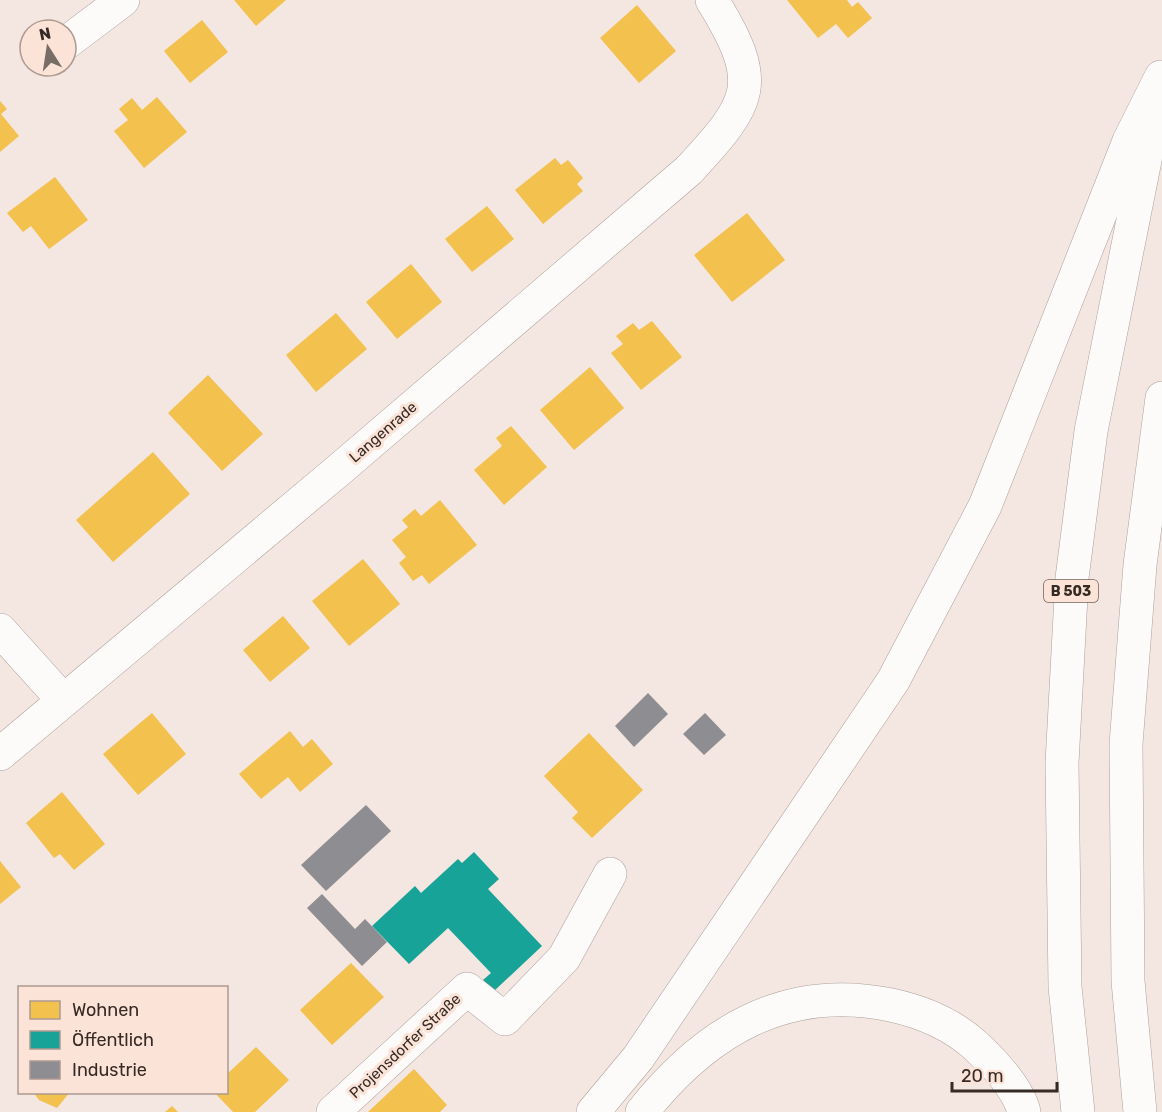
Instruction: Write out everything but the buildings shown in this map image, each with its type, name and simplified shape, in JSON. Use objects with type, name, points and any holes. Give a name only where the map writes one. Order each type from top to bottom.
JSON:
[{"type":"main road","points":[[78,34],[123,0]]},
{"type":"main road","name":"Langenrade","points":[[0,754],[340,469],[689,170],[721,135],[738,111],[745,92],[745,74],[737,48],[712,0]]},
{"type":"main road","points":[[593,1112],[638,1058],[893,681],[985,506],[1129,141],[1161,74]]},
{"type":"main road","name":"B 503","points":[[1077,1112],[1065,987],[1062,763],[1072,578],[1091,432],[1161,74]]},
{"type":"main road","points":[[1140,1112],[1128,981],[1126,744],[1140,565],[1154,441],[1162,398]]},
{"type":"main road","points":[[0,630],[63,700]]},
{"type":"main road","name":"Projensdorfer Straße","points":[[333,1112],[466,989],[505,1019],[564,958],[610,874]]},
{"type":"main road","points":[[642,1112],[681,1069],[732,1030],[762,1014],[792,1004],[857,998],[924,1014],[960,1032],[1001,1073],[1024,1112]]}]
